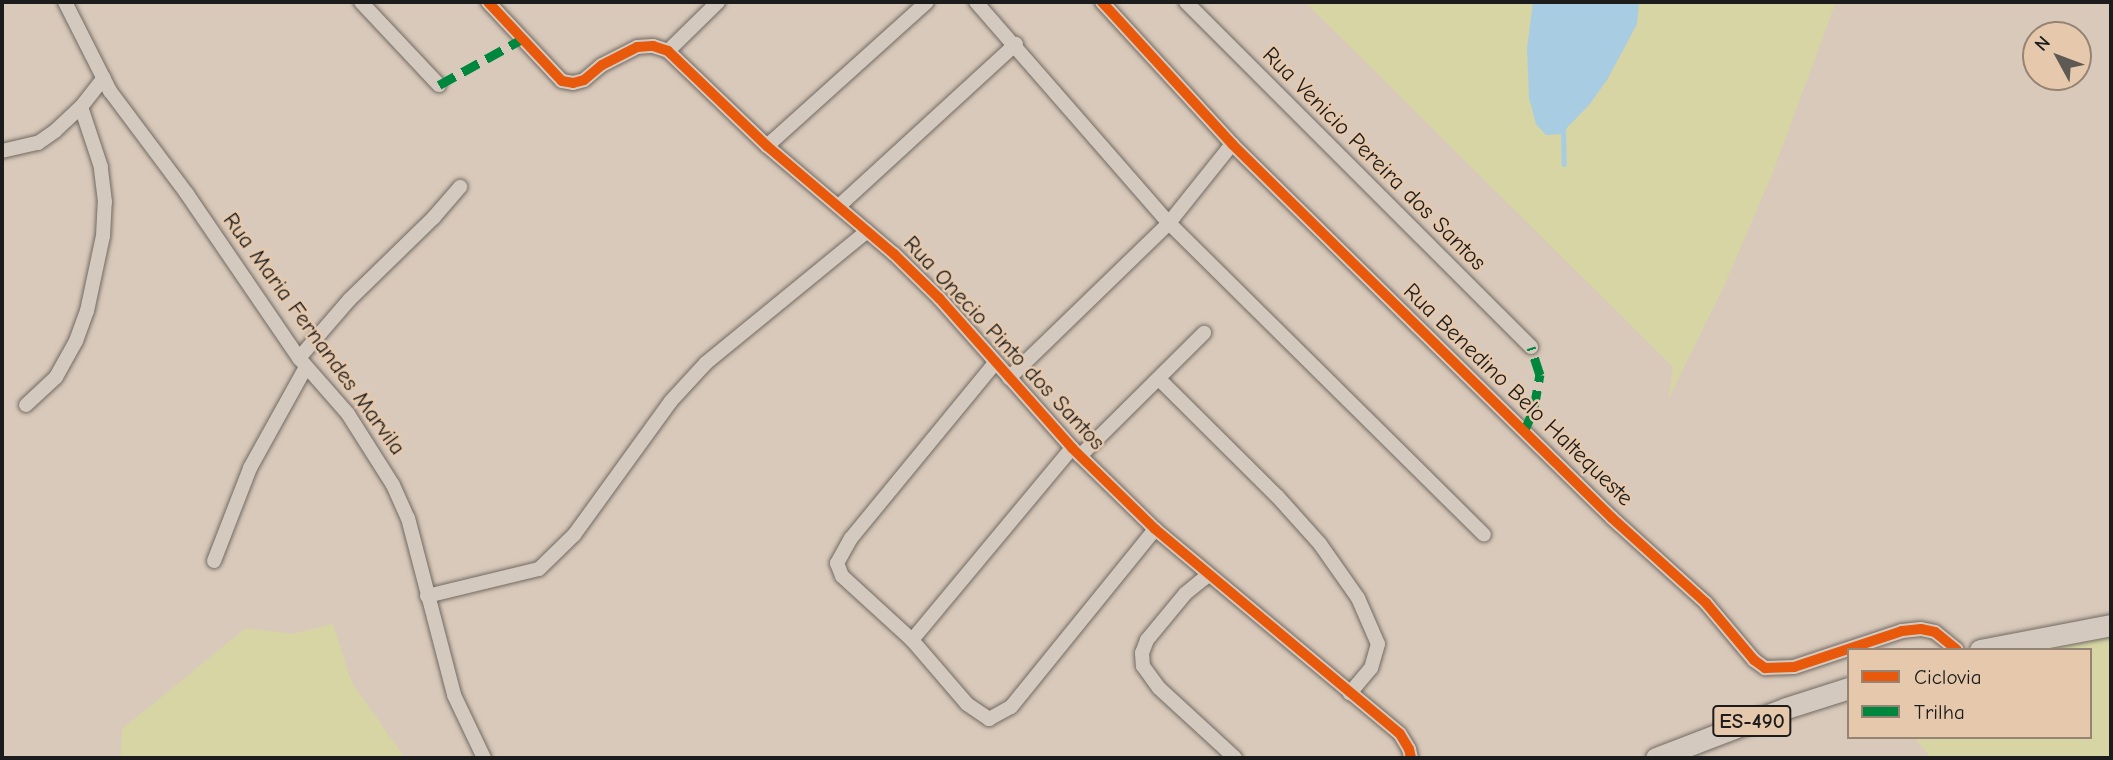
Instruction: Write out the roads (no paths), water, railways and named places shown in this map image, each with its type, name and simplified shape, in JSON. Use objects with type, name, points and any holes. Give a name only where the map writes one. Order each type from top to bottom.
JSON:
[{"type":"main road","points":[[1990,648],[2111,625]]},
{"type":"main road","name":"ES-490","points":[[1656,758],[1847,689]]},
{"type":"street","name":"Rua Maria Fernandes Marvila","points":[[65,2],[104,78],[303,363],[348,414],[393,485],[408,518],[454,695],[484,758]]},
{"type":"street","points":[[361,2],[439,85]]},
{"type":"street","points":[[488,2],[562,81],[573,83],[584,80],[603,65],[637,47],[653,46],[668,51],[718,2]]},
{"type":"street","points":[[767,146],[927,2]]},
{"type":"street","points":[[976,2],[1016,44],[1170,223],[1484,535]]},
{"type":"street","name":"Rua Benedino Belo Haltequeste","points":[[1102,2],[1232,144],[1602,508],[1706,603],[1754,660],[1765,668],[1794,667],[1847,649]]},
{"type":"street","name":"Rua Venicio Pereira dos Santos","points":[[1186,2],[1531,347]]},
{"type":"street","points":[[839,206],[1016,44]]},
{"type":"street","name":"Rua Onecio Pinto dos Santos","points":[[668,51],[767,146],[839,206],[939,298],[1076,452],[1155,529],[1207,576],[1399,734],[1409,749],[1411,758]]},
{"type":"street","points":[[2,151],[22,149],[38,143],[81,107],[104,78]]},
{"type":"street","points":[[26,405],[56,377],[76,341],[87,311],[103,236],[105,202],[101,167],[81,107]]},
{"type":"street","points":[[1009,378],[1170,223],[1232,144]]},
{"type":"street","points":[[214,561],[250,468],[303,363],[349,300],[460,187]]},
{"type":"street","points":[[427,596],[539,569],[573,535],[664,411],[706,363],[867,231]]},
{"type":"street","points":[[912,640],[1076,452],[1159,379],[1204,333]]},
{"type":"street","points":[[995,363],[850,538],[837,563],[842,576],[912,640],[967,704],[989,719],[1010,707],[1155,529]]},
{"type":"street","points":[[1159,379],[1277,496],[1320,544],[1358,598],[1378,645],[1371,668],[1350,693]]},
{"type":"street","points":[[1207,576],[1185,594],[1147,640],[1142,653],[1143,666],[1159,688],[1235,758]]},
{"type":"street","name":"Rua Benedino Belo Haltequeste","points":[[1851,648],[1902,631],[1921,629],[1936,632],[1955,648]]},
{"type":"water","points":[[1533,2],[1639,2],[1637,24],[1607,80],[1589,105],[1561,134],[1546,135],[1536,124],[1529,98],[1527,49]]},
{"type":"waterway","points":[[1563,125],[1564,164]]}]
